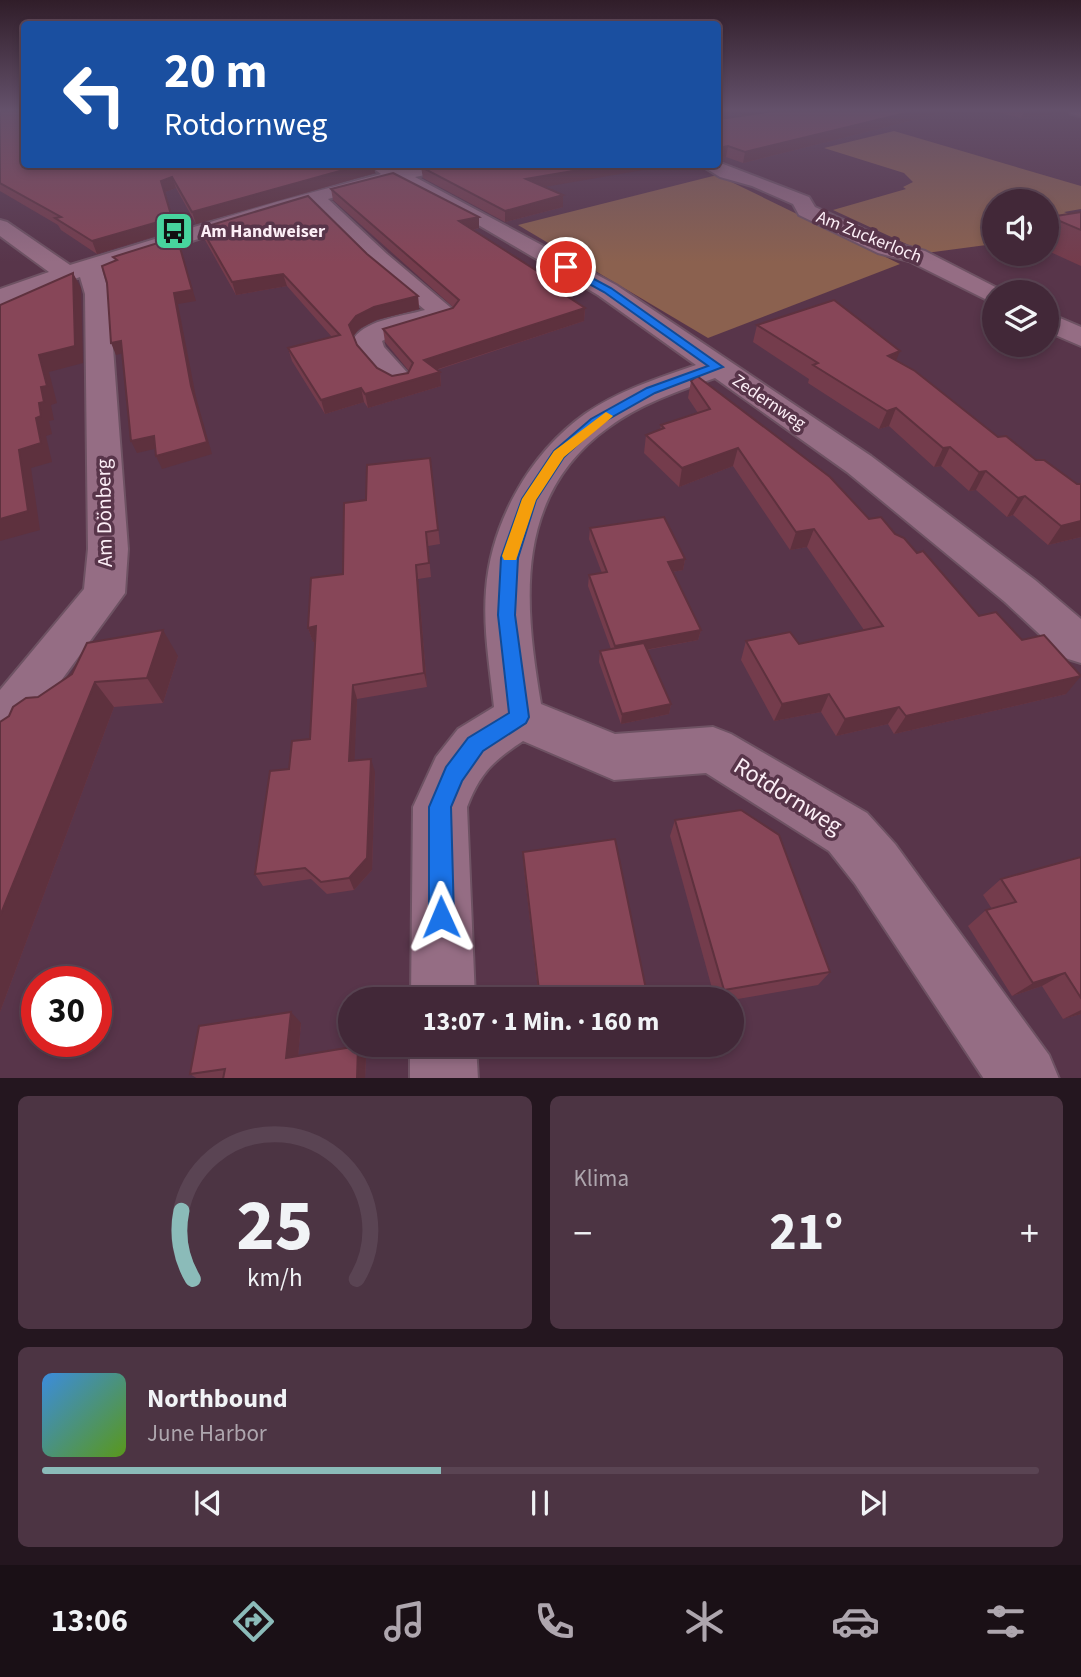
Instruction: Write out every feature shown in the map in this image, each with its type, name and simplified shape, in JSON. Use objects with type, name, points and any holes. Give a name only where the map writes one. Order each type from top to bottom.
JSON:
[{"type":"street","name":"Am Zuckerloch","points":[[716,168],[760,181],[802,201],[806,211],[886,248],[916,256],[982,288]]},
{"type":"street","points":[[0,297],[77,269],[315,197],[385,169]]},
{"type":"street","name":"Zedernweg","points":[[385,169],[482,219],[607,290],[859,464],[1020,591],[1081,645]]},
{"type":"street","points":[[315,197],[379,259],[444,313],[385,329],[368,338],[370,349],[398,379]]},
{"type":"street","points":[[0,226],[77,269]]},
{"type":"street","name":"Am Dönberg","points":[[0,726],[104,593],[108,549],[97,294],[77,269]]},
{"type":"street","points":[[1059,327],[1081,338]]},
{"type":"street","points":[[443,987],[440,807],[454,774],[475,745],[519,717],[506,615],[509,558],[529,499],[559,454],[596,421],[651,390],[718,367]]},
{"type":"street","name":"Rotdornweg","points":[[519,717],[614,757],[713,750],[848,832],[875,864],[1024,1078]]},
{"type":"street","points":[[443,1057],[444,1078]]},
{"type":"shaded area","points":[[867,161],[997,161],[1081,186],[1081,209],[1064,212],[1081,220],[1059,231],[1059,189],[982,189],[982,246],[926,253],[833,210],[906,189],[903,187],[913,182],[904,173]]},
{"type":"shaded area","points":[[717,175],[900,264],[708,338],[518,225]]},
{"type":"building","points":[[0,161],[21,161],[21,168],[351,168],[192,212],[172,177],[161,181],[172,218],[92,241],[55,218],[61,217],[0,183]]},
{"type":"building","points":[[423,168],[591,168],[526,179],[563,195],[505,211]]},
{"type":"building","points":[[393,173],[479,217],[459,221],[562,287],[556,289],[585,308],[424,360],[440,372],[365,394],[361,388],[321,400],[288,348],[340,335],[283,274],[232,282],[201,228],[308,196],[367,254],[418,296],[374,307],[356,316],[349,325],[357,345],[377,368],[392,376],[408,373],[413,363],[383,329],[453,308],[459,300],[331,189]]},
{"type":"building","points":[[1081,212],[1081,230],[1059,221],[1059,216]]},
{"type":"building","points":[[177,237],[192,290],[174,293],[191,386],[207,442],[156,456],[154,436],[131,441],[121,341],[111,343],[107,283],[102,266],[117,260],[113,257]]},
{"type":"building","points":[[73,273],[75,346],[39,355],[47,386],[41,387],[44,402],[39,403],[41,416],[36,418],[41,443],[19,450],[28,511],[0,519],[0,305]]},
{"type":"building","points":[[834,300],[900,351],[888,356],[915,371],[998,437],[1006,436],[1036,460],[1044,460],[1077,484],[1081,484],[1081,521],[1061,526],[1025,496],[1018,498],[986,471],[979,472],[950,447],[943,448],[896,408],[887,411],[813,365],[818,363],[757,325]]},
{"type":"building","points":[[697,376],[830,477],[869,519],[881,517],[895,534],[904,538],[917,553],[923,551],[979,616],[996,612],[1022,640],[1044,635],[1081,676],[906,716],[899,707],[845,719],[829,694],[782,704],[746,641],[790,632],[799,644],[883,626],[814,529],[796,532],[738,448],[682,468],[646,435],[664,428],[661,425],[710,409],[691,381]]},
{"type":"building","points":[[430,458],[438,530],[426,532],[429,563],[416,565],[424,673],[353,685],[349,761],[371,759],[367,858],[349,878],[321,882],[305,868],[255,874],[270,771],[289,769],[292,741],[310,739],[316,626],[308,628],[311,578],[343,574],[344,503],[366,500],[367,465]]},
{"type":"building","points":[[664,517],[685,559],[668,562],[701,630],[615,646],[589,575],[607,572],[590,528]]},
{"type":"building","points":[[163,630],[147,678],[95,682],[0,916],[0,722],[9,716],[13,707],[26,698],[38,697],[72,674],[87,643]]},
{"type":"building","points":[[644,643],[671,704],[622,714],[600,651]]},
{"type":"building","points":[[741,810],[779,835],[830,972],[742,987],[723,987],[675,820]]},
{"type":"building","points":[[615,839],[646,987],[539,987],[523,852]]},
{"type":"building","points":[[1081,857],[1081,998],[1065,973],[1033,983],[986,910],[1016,902],[1001,879]]},
{"type":"building","points":[[291,1012],[286,1058],[338,1049],[338,1057],[358,1057],[357,1078],[223,1078],[225,1069],[190,1074],[199,1026]]},
{"type":"slow traffic","points":[[510,556],[529,499],[559,454],[596,421],[606,416]]},
{"type":"place","name":"Am Handweiser","points":[[174,231]]},
{"type":"route","points":[[441,917],[440,807],[454,774],[475,745],[519,717],[506,615],[509,558],[529,499],[559,454],[596,421],[651,390],[718,367],[607,290],[566,267]]}]
